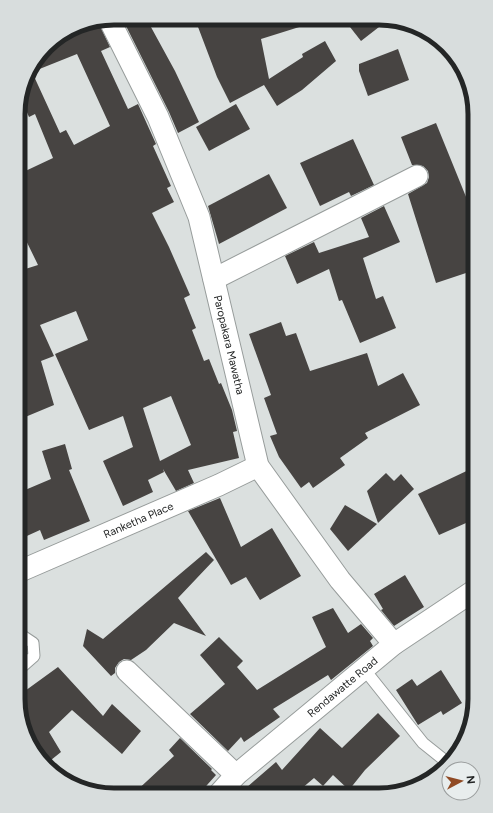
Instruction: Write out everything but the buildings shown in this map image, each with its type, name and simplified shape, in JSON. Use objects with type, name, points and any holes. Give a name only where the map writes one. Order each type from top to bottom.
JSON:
[{"type":"street","name":"Paropakara Mawatha","points":[[112,25],[158,117],[196,210],[214,279],[258,466],[340,580],[394,644]]},
{"type":"street","points":[[214,279],[417,176]]},
{"type":"street","name":"Ranketha Place","points":[[25,569],[219,485],[258,466]]},
{"type":"street","name":"Rendawatte Road","points":[[224,788],[236,775],[394,644],[468,595]]},
{"type":"street","points":[[127,671],[236,775]]},
{"type":"lane","points":[[25,638],[33,643],[34,656],[25,664]]},
{"type":"lane","points":[[364,669],[423,743],[444,760]]}]
